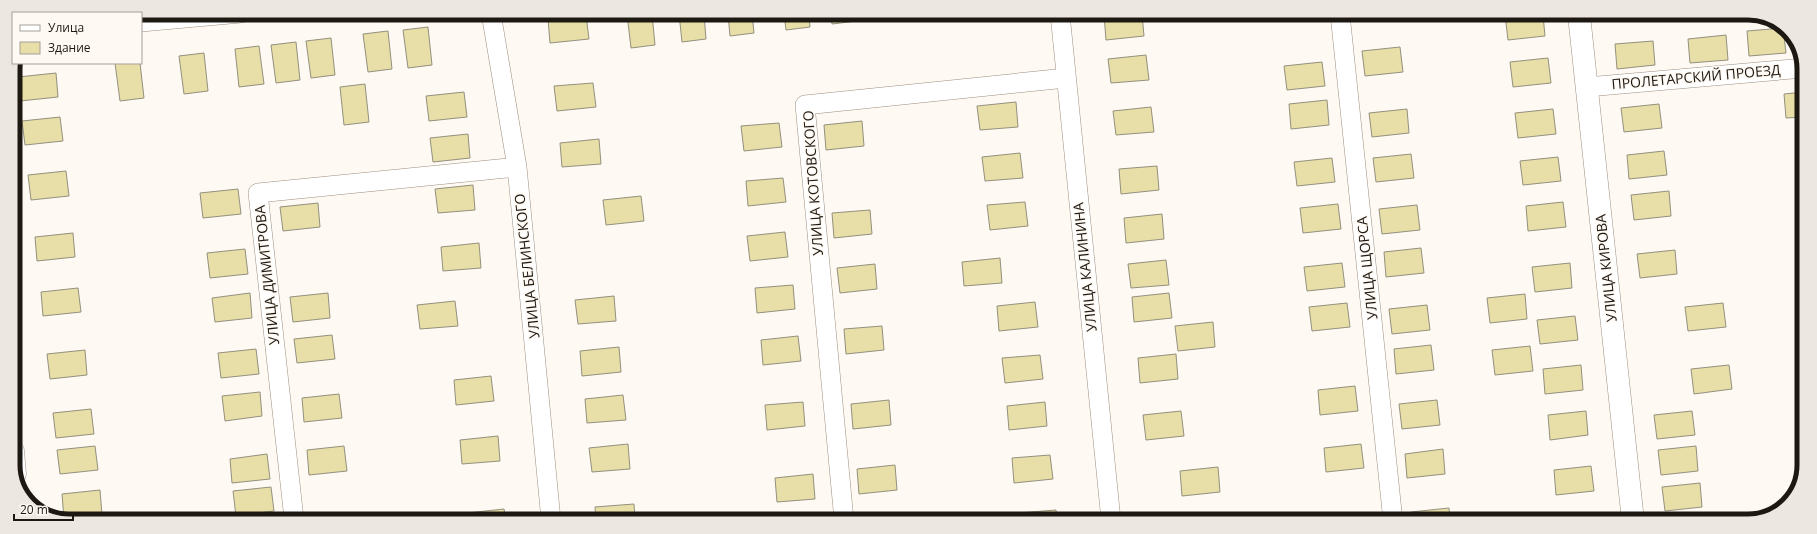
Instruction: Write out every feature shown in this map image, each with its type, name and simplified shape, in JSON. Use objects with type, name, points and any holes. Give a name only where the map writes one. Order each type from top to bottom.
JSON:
[{"type":"street","points":[[142,22],[163,20]]},
{"type":"street","name":"УЛИЦА БЕЛИНСКОГО","points":[[493,20],[517,167],[550,514]]},
{"type":"street","name":"УЛИЦА КАЛИНИНА","points":[[1061,20],[1110,514]]},
{"type":"street","name":"УЛИЦА ЩОРСА","points":[[1341,20],[1392,514]]},
{"type":"street","name":"УЛИЦА КИРОВА","points":[[1580,20],[1632,514]]},
{"type":"street","name":"ПРОЛЕТАРСКИЙ ПРОЕЗД","points":[[1587,87],[1797,69]]},
{"type":"street","name":"УЛИЦА КОТОВСКОГО","points":[[843,514],[804,106],[1066,78]]},
{"type":"street","name":"УЛИЦА ДИМИТРОВА","points":[[293,514],[258,193],[517,167]]},
{"type":"building","points":[[548,20],[587,20],[589,39],[550,43]]},
{"type":"building","points":[[628,20],[653,20],[655,45],[631,48]]},
{"type":"building","points":[[680,20],[704,20],[706,39],[682,42]]},
{"type":"building","points":[[729,20],[753,20],[754,33],[730,36]]},
{"type":"building","points":[[785,20],[809,20],[810,27],[786,30]]},
{"type":"building","points":[[832,20],[857,21],[832,24]]},
{"type":"building","points":[[1104,20],[1143,20],[1144,36],[1106,40]]},
{"type":"building","points":[[1506,20],[1543,20],[1545,36],[1508,40]]},
{"type":"building","points":[[428,27],[432,65],[408,68],[403,30]]},
{"type":"building","points":[[1775,29],[1778,30],[1784,36],[1786,53],[1749,56],[1747,31]]},
{"type":"building","points":[[388,31],[392,69],[368,72],[363,34]]},
{"type":"building","points":[[1726,35],[1728,60],[1690,63],[1688,39]]},
{"type":"building","points":[[331,38],[335,75],[311,78],[306,41]]},
{"type":"building","points":[[1653,41],[1655,65],[1617,69],[1615,44]]},
{"type":"building","points":[[296,42],[300,80],[276,83],[271,45]]},
{"type":"building","points":[[259,46],[264,84],[239,87],[235,49]]},
{"type":"building","points":[[1400,47],[1403,72],[1365,76],[1362,51]]},
{"type":"building","points":[[204,53],[208,91],[184,94],[179,56]]},
{"type":"building","points":[[1146,55],[1149,80],[1111,83],[1108,59]]},
{"type":"building","points":[[1548,58],[1551,83],[1513,87],[1510,62]]},
{"type":"building","points":[[1322,62],[1325,86],[1287,90],[1284,66]]},
{"type":"building","points":[[115,64],[140,64],[144,98],[120,101]]},
{"type":"building","points":[[56,73],[58,97],[20,101],[20,77]]},
{"type":"building","points":[[593,83],[596,107],[557,111],[554,86]]},
{"type":"building","points":[[365,84],[369,122],[344,125],[340,87]]},
{"type":"building","points":[[464,92],[467,117],[429,121],[426,96]]},
{"type":"building","points":[[1797,93],[1797,117],[1786,118],[1784,94]]},
{"type":"building","points":[[1327,100],[1329,125],[1291,129],[1289,104]]},
{"type":"building","points":[[1016,102],[1018,127],[980,130],[977,106]]},
{"type":"building","points":[[1659,104],[1662,128],[1624,132],[1621,108]]},
{"type":"building","points":[[1151,107],[1154,132],[1116,135],[1113,111]]},
{"type":"building","points":[[1407,109],[1409,133],[1372,137],[1369,113]]},
{"type":"building","points":[[1553,109],[1556,134],[1518,138],[1515,113]]},
{"type":"building","points":[[60,117],[63,141],[25,145],[22,121]]},
{"type":"building","points":[[862,121],[864,146],[826,150],[824,125]]},
{"type":"building","points":[[779,123],[782,147],[744,151],[741,126]]},
{"type":"building","points":[[468,134],[470,158],[433,162],[430,138]]},
{"type":"building","points":[[599,139],[601,164],[562,167],[560,143]]},
{"type":"building","points":[[1664,151],[1667,175],[1629,179],[1627,155]]},
{"type":"building","points":[[1020,153],[1023,178],[985,181],[982,157]]},
{"type":"building","points":[[1411,154],[1414,178],[1376,182],[1373,158]]},
{"type":"building","points":[[1558,157],[1561,181],[1523,185],[1520,161]]},
{"type":"building","points":[[1332,158],[1335,182],[1297,186],[1294,162]]},
{"type":"building","points":[[1157,166],[1159,190],[1121,194],[1119,169]]},
{"type":"building","points":[[66,171],[69,196],[31,200],[28,175]]},
{"type":"building","points":[[783,178],[786,202],[748,206],[746,181]]},
{"type":"building","points":[[473,185],[475,210],[438,213],[435,189]]},
{"type":"building","points":[[238,189],[241,214],[203,218],[200,193]]},
{"type":"building","points":[[1669,191],[1671,216],[1634,220],[1631,195]]},
{"type":"building","points":[[641,196],[644,221],[606,225],[603,200]]},
{"type":"building","points":[[1025,202],[1028,226],[990,230],[987,205]]},
{"type":"building","points":[[1563,202],[1566,227],[1528,231],[1526,206]]},
{"type":"building","points":[[318,203],[320,227],[283,231],[280,207]]},
{"type":"building","points":[[1338,204],[1341,229],[1303,233],[1300,208]]},
{"type":"building","points":[[1417,205],[1420,230],[1382,234],[1379,209]]},
{"type":"building","points":[[870,210],[872,234],[834,238],[832,213]]},
{"type":"building","points":[[1162,214],[1164,239],[1126,243],[1124,218]]},
{"type":"building","points":[[785,232],[788,257],[750,261],[747,236]]},
{"type":"building","points":[[73,233],[75,257],[37,261],[35,237]]},
{"type":"building","points":[[479,243],[481,268],[443,271],[441,247]]},
{"type":"building","points":[[1421,248],[1424,273],[1386,277],[1384,252]]},
{"type":"building","points":[[245,249],[248,274],[210,278],[207,253]]},
{"type":"building","points":[[1675,250],[1677,274],[1640,278],[1637,254]]},
{"type":"building","points":[[1000,258],[1002,283],[964,286],[962,262]]},
{"type":"building","points":[[1166,260],[1169,285],[1131,288],[1128,264]]},
{"type":"building","points":[[1342,263],[1345,287],[1307,291],[1304,267]]},
{"type":"building","points":[[1570,263],[1572,288],[1535,292],[1532,267]]},
{"type":"building","points":[[875,264],[877,289],[840,293],[837,268]]},
{"type":"building","points":[[793,285],[795,309],[757,313],[755,288]]},
{"type":"building","points":[[78,288],[81,312],[43,316],[41,292]]},
{"type":"building","points":[[250,293],[252,318],[215,322],[212,298]]},
{"type":"building","points":[[328,293],[330,318],[293,322],[290,297]]},
{"type":"building","points":[[1169,293],[1172,318],[1134,322],[1132,297]]},
{"type":"building","points":[[1525,294],[1527,319],[1490,323],[1487,298]]},
{"type":"building","points":[[614,296],[616,321],[578,324],[575,300]]},
{"type":"building","points":[[455,301],[458,326],[420,329],[417,305]]},
{"type":"building","points":[[1035,302],[1038,327],[999,331],[997,306]]},
{"type":"building","points":[[1347,303],[1350,327],[1312,331],[1309,307]]},
{"type":"building","points":[[1723,303],[1726,327],[1688,331],[1685,307]]},
{"type":"building","points":[[1427,305],[1430,330],[1392,334],[1389,309]]},
{"type":"building","points":[[1575,316],[1578,340],[1540,344],[1537,320]]},
{"type":"building","points":[[1213,322],[1215,347],[1178,351],[1175,326]]},
{"type":"building","points":[[882,326],[884,350],[846,354],[844,329]]},
{"type":"building","points":[[332,335],[335,359],[297,363],[294,339]]},
{"type":"building","points":[[798,336],[801,361],[763,365],[761,340]]},
{"type":"building","points":[[1431,345],[1434,370],[1396,374],[1394,349]]},
{"type":"building","points":[[1530,346],[1533,371],[1495,375],[1492,350]]},
{"type":"building","points":[[619,347],[621,372],[582,376],[580,351]]},
{"type":"building","points":[[256,349],[259,374],[221,378],[218,353]]},
{"type":"building","points":[[85,350],[87,375],[50,379],[47,354]]},
{"type":"building","points":[[1176,354],[1178,379],[1140,383],[1138,358]]},
{"type":"building","points":[[1040,355],[1043,379],[1005,383],[1002,358]]},
{"type":"building","points":[[1581,365],[1583,390],[1545,394],[1543,369]]},
{"type":"building","points":[[1729,365],[1732,389],[1694,394],[1691,369]]},
{"type":"building","points":[[491,376],[494,401],[456,405],[454,380]]},
{"type":"building","points":[[1355,386],[1358,411],[1320,415],[1318,390]]},
{"type":"building","points":[[260,392],[262,416],[225,421],[222,396]]},
{"type":"building","points":[[339,394],[342,418],[304,422],[302,398]]},
{"type":"building","points":[[623,395],[626,420],[587,423],[585,399]]},
{"type":"building","points":[[889,400],[891,425],[853,429],[851,404]]},
{"type":"building","points":[[1437,400],[1440,425],[1402,429],[1399,404]]},
{"type":"building","points":[[803,402],[805,426],[767,430],[765,405]]},
{"type":"building","points":[[1045,402],[1047,426],[1009,430],[1007,406]]},
{"type":"building","points":[[91,409],[94,434],[56,438],[53,413]]},
{"type":"building","points":[[1181,411],[1184,436],[1146,440],[1143,415]]},
{"type":"building","points":[[1586,411],[1588,435],[1550,440],[1548,415]]},
{"type":"building","points":[[1692,411],[1695,435],[1657,439],[1654,415]]},
{"type":"building","points":[[498,436],[500,461],[462,464],[460,440]]},
{"type":"building","points":[[628,444],[630,469],[592,472],[589,448]]},
{"type":"building","points":[[1361,444],[1364,468],[1326,472],[1324,448]]},
{"type":"building","points":[[95,446],[98,470],[60,474],[57,450]]},
{"type":"building","points":[[344,446],[347,471],[309,475],[307,450]]},
{"type":"building","points":[[1696,446],[1698,471],[1661,475],[1658,450]]},
{"type":"building","points":[[1443,449],[1445,474],[1407,478],[1405,454]]},
{"type":"building","points":[[267,454],[270,479],[232,483],[230,459]]},
{"type":"building","points":[[1050,455],[1053,479],[1014,483],[1012,458]]},
{"type":"building","points":[[895,465],[897,490],[859,494],[857,469]]},
{"type":"building","points":[[1591,466],[1594,491],[1556,495],[1554,470]]},
{"type":"building","points":[[1218,467],[1220,492],[1182,496],[1180,471]]},
{"type":"building","points":[[813,474],[815,499],[777,502],[775,478]]},
{"type":"building","points":[[1700,483],[1702,507],[1665,511],[1662,487]]},
{"type":"building","points":[[271,487],[274,511],[251,514],[236,514],[233,491]]},
{"type":"building","points":[[100,490],[102,514],[64,514],[62,494]]},
{"type":"building","points":[[634,504],[635,514],[596,514],[595,507]]},
{"type":"building","points":[[1449,508],[1449,514],[1411,514],[1411,512]]},
{"type":"building","points":[[504,509],[505,514],[467,514]]},
{"type":"building","points":[[1056,510],[1056,514],[1018,514]]}]
